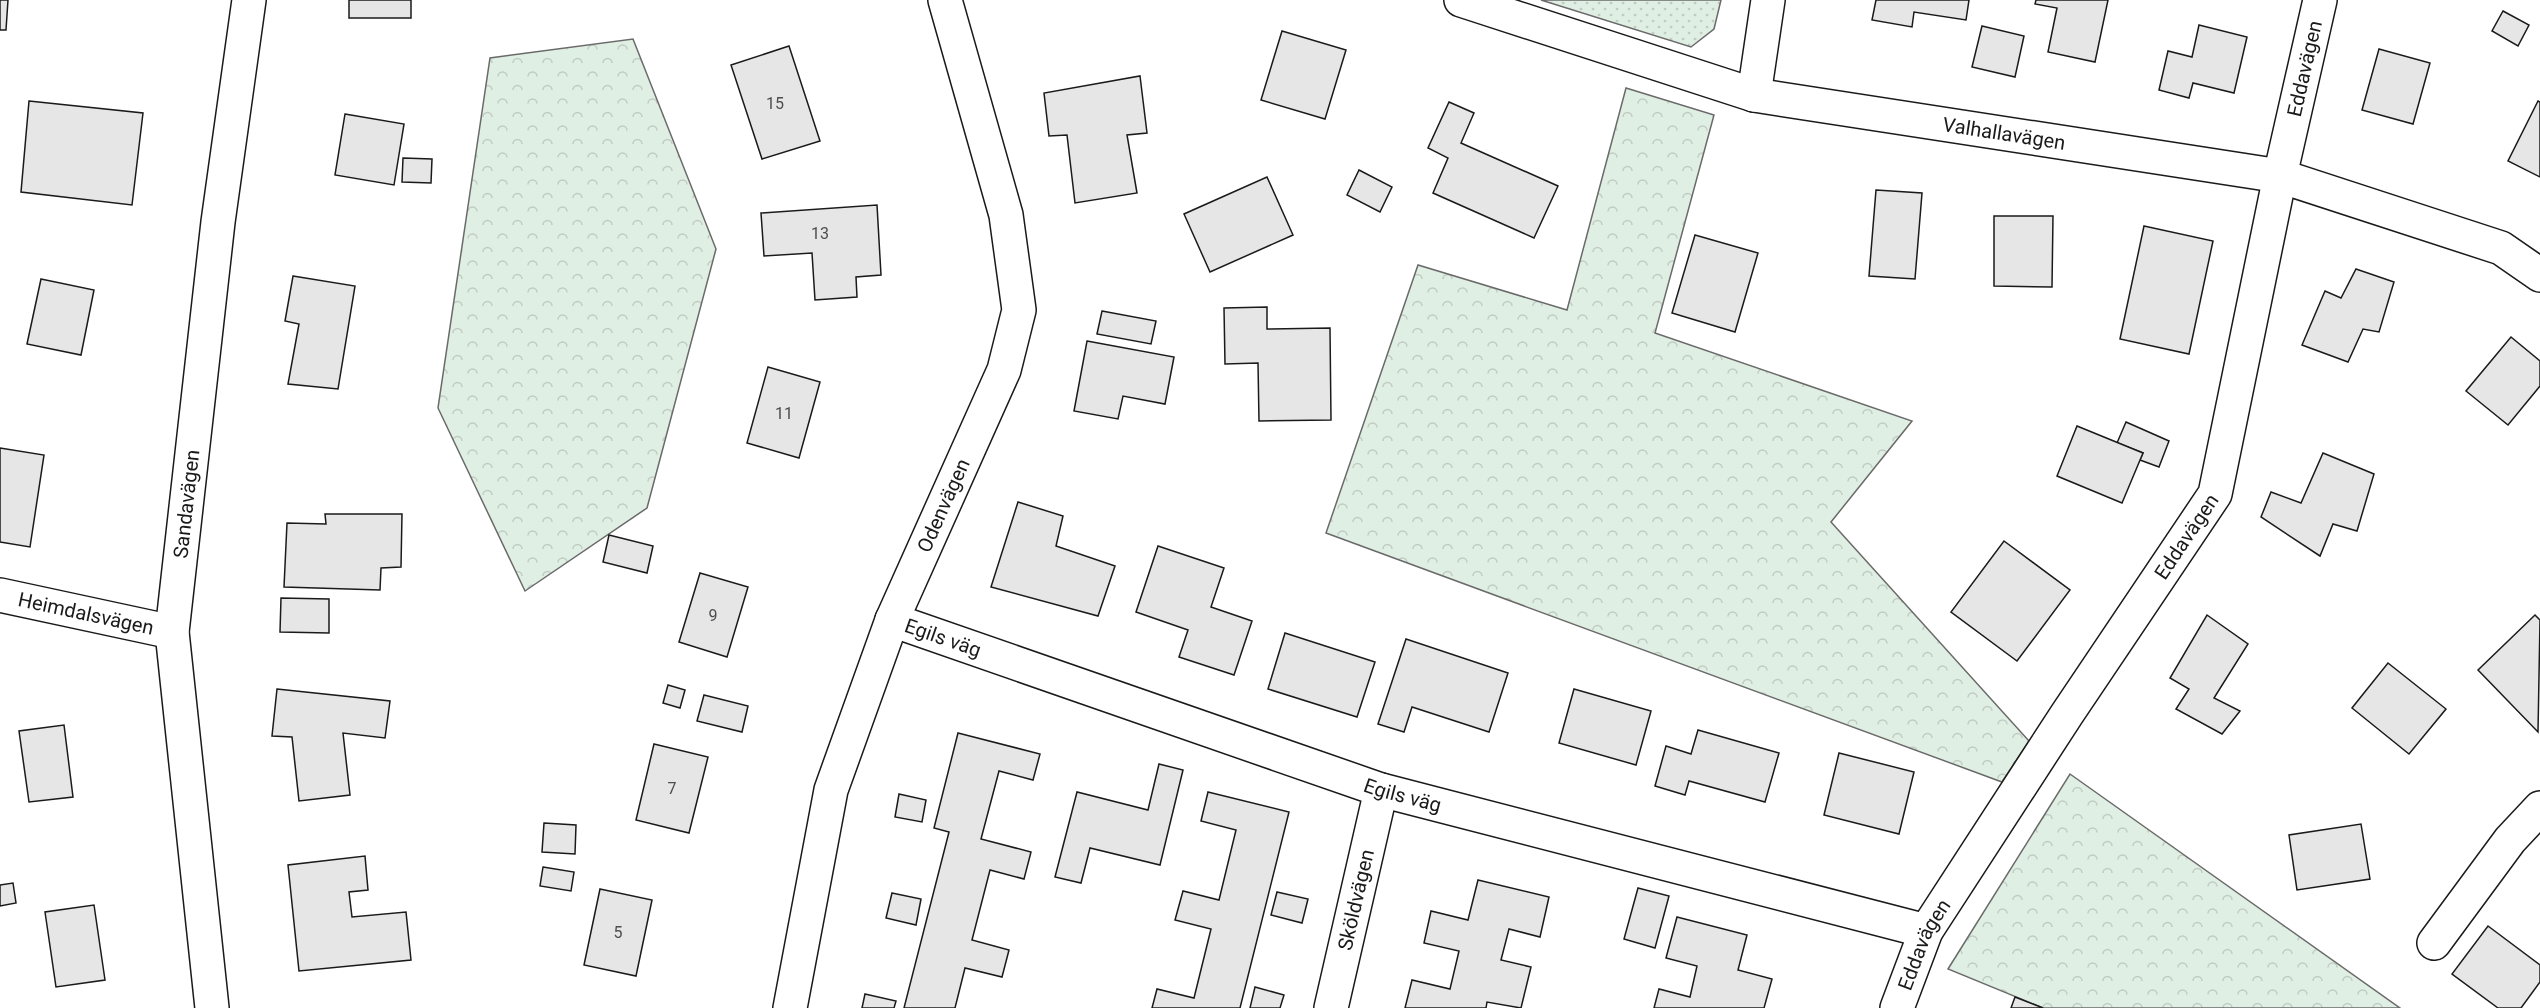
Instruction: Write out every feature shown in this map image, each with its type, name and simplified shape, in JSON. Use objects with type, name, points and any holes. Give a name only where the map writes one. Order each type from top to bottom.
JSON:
[{"type":"street","name":"Sandavägen","points":[[212,1008],[172,632],[218,222],[249,0]]},
{"type":"street","name":"Odenvägen","points":[[790,1008],[831,790],[892,620],[1004,370],[1018,310],[1006,215],[945,0]]},
{"type":"street","name":"Valhallavägen","points":[[1461,0],[1754,95],[2280,176],[2501,248],[2540,275]]},
{"type":"street","points":[[1754,95],[1768,0]]},
{"type":"street","name":"Eddavägen","points":[[1897,1008],[1926,931],[2067,714],[2215,494],[2280,176],[2320,0]]},
{"type":"street","name":"Heimdalsvägen","points":[[0,595],[172,632]]},
{"type":"street","name":"Egils väg","points":[[892,620],[1382,790],[1926,931]]},
{"type":"street","name":"Sköldvägen","points":[[1331,1008],[1382,790]]},
{"type":"street","points":[[2434,943],[2510,840],[2540,808]]},
{"type":"green space","points":[[1541,0],[1721,0],[1714,29],[1691,47]]},
{"type":"green space","points":[[633,39],[716,249],[647,508],[525,591],[438,408],[490,58]]},
{"type":"green space","points":[[1626,88],[1714,115],[1655,333],[1912,421],[1831,522],[2029,741],[2002,782],[1326,533],[1418,265],[1567,310]]},
{"type":"green space","points":[[2070,774],[2400,1008],[2043,1008],[1948,969]]},
{"type":"building","points":[[0,0],[8,0],[6,30],[0,30]]},
{"type":"building","points":[[349,0],[411,0],[411,18],[349,18]]},
{"type":"building","points":[[1876,0],[1969,0],[1966,20],[1914,12],[1912,27],[1872,20]]},
{"type":"building","points":[[2036,0],[2108,0],[2095,62],[2048,52],[2057,8],[2035,4]]},
{"type":"building","points":[[2503,11],[2529,25],[2518,46],[2492,31]]},
{"type":"building","points":[[2199,25],[2247,37],[2234,93],[2193,83],[2189,98],[2159,90],[2168,51],[2192,57]]},
{"type":"building","points":[[1982,26],[2024,36],[2015,77],[1972,67]]},
{"type":"building","points":[[1282,31],[1346,50],[1325,119],[1261,100]]},
{"type":"building","points":[[789,46],[820,141],[762,159],[731,65]]},
{"type":"building","points":[[2379,49],[2430,63],[2413,124],[2362,110]]},
{"type":"building","points":[[1140,76],[1147,133],[1127,135],[1137,193],[1075,203],[1067,135],[1049,136],[1044,93]]},
{"type":"building","points":[[29,101],[143,113],[132,205],[21,192]]},
{"type":"building","points":[[2538,101],[2540,102],[2540,177],[2508,161]]},
{"type":"building","points":[[1449,102],[1474,113],[1461,143],[1558,186],[1534,238],[1433,193],[1448,158],[1428,148]]},
{"type":"building","points":[[345,114],[404,124],[394,185],[335,175]]},
{"type":"building","points":[[403,158],[432,159],[431,183],[402,182]]},
{"type":"building","points":[[1359,170],[1392,187],[1380,212],[1347,195]]},
{"type":"building","points":[[1267,177],[1293,235],[1210,272],[1184,214]]},
{"type":"building","points":[[1876,190],[1922,193],[1915,279],[1869,276]]},
{"type":"building","points":[[877,205],[881,275],[856,277],[857,297],[815,300],[812,253],[764,256],[761,213]]},
{"type":"building","points":[[1994,216],[2053,216],[2052,287],[1994,286]]},
{"type":"building","points":[[2144,226],[2213,241],[2189,354],[2120,339]]},
{"type":"building","points":[[1695,235],[1758,253],[1735,332],[1672,313]]},
{"type":"building","points":[[2356,269],[2394,282],[2379,332],[2363,329],[2348,362],[2302,345],[2325,291],[2341,298]]},
{"type":"building","points":[[293,276],[355,286],[338,389],[288,384],[299,324],[285,321]]},
{"type":"building","points":[[41,279],[94,290],[81,355],[27,344]]},
{"type":"building","points":[[1267,307],[1267,329],[1330,328],[1331,420],[1259,421],[1258,363],[1225,364],[1224,308]]},
{"type":"building","points":[[1102,311],[1156,321],[1151,344],[1097,334]]},
{"type":"building","points":[[2511,337],[2540,361],[2540,386],[2508,425],[2466,391]]},
{"type":"building","points":[[1087,341],[1174,357],[1165,404],[1123,396],[1118,419],[1074,411]]},
{"type":"building","points":[[768,367],[820,382],[799,458],[747,443]]},
{"type":"building","points":[[2126,422],[2169,441],[2159,467],[2140,460],[2143,453],[2117,443]]},
{"type":"building","points":[[2077,426],[2143,453],[2122,503],[2057,476]]},
{"type":"building","points":[[0,448],[44,455],[30,547],[0,542]]},
{"type":"building","points":[[2323,453],[2374,474],[2357,531],[2333,524],[2320,556],[2261,517],[2271,492],[2301,503]]},
{"type":"building","points":[[1018,502],[1063,516],[1056,546],[1115,566],[1098,616],[991,587]]},
{"type":"building","points":[[325,514],[402,514],[401,567],[381,568],[380,590],[284,587],[287,523],[326,524]]},
{"type":"building","points":[[609,535],[653,546],[647,573],[603,562]]},
{"type":"building","points":[[2004,541],[2070,590],[2017,661],[1951,612]]},
{"type":"building","points":[[1158,546],[1224,568],[1211,607],[1252,621],[1234,675],[1179,657],[1188,630],[1136,612]]},
{"type":"building","points":[[700,573],[748,587],[727,657],[679,642]]},
{"type":"building","points":[[281,598],[329,599],[329,633],[280,632]]},
{"type":"building","points":[[2207,615],[2248,644],[2214,698],[2240,711],[2222,734],[2176,709],[2189,689],[2170,678]]},
{"type":"building","points":[[2535,615],[2540,620],[2538,732],[2478,670]]},
{"type":"building","points":[[1285,633],[1375,662],[1357,717],[1268,689]]},
{"type":"building","points":[[1406,639],[1508,673],[1489,732],[1412,707],[1404,732],[1378,724]]},
{"type":"building","points":[[2388,663],[2446,709],[2409,754],[2352,708]]},
{"type":"building","points":[[668,685],[685,690],[680,708],[663,703]]},
{"type":"building","points":[[277,689],[390,701],[385,738],[343,733],[350,795],[299,801],[292,737],[272,736]]},
{"type":"building","points":[[1574,689],[1651,711],[1636,765],[1559,743]]},
{"type":"building","points":[[704,695],[748,706],[742,732],[697,721]]},
{"type":"building","points":[[64,725],[73,797],[29,802],[19,731]]},
{"type":"building","points":[[1698,730],[1779,753],[1765,802],[1689,781],[1685,795],[1655,786],[1666,746],[1691,754]]},
{"type":"building","points":[[958,733],[1040,754],[1033,780],[999,771],[981,839],[1031,852],[1024,879],[990,870],[972,940],[1009,950],[1002,977],[965,968],[955,1008],[904,1008],[949,832],[934,828]]},
{"type":"building","points":[[654,744],[708,757],[689,833],[636,820]]},
{"type":"building","points":[[1839,753],[1914,772],[1899,834],[1824,815]]},
{"type":"building","points":[[1159,764],[1183,770],[1160,865],[1090,848],[1081,883],[1055,877],[1077,792],[1148,810]]},
{"type":"building","points":[[1208,792],[1289,812],[1240,1008],[1152,1008],[1157,989],[1194,998],[1211,929],[1175,920],[1183,891],[1219,900],[1236,830],[1201,821]]},
{"type":"building","points":[[899,794],[926,800],[922,822],[895,817]]},
{"type":"building","points":[[544,823],[576,825],[575,854],[542,852]]},
{"type":"building","points":[[2361,824],[2370,879],[2297,890],[2289,835]]},
{"type":"building","points":[[365,856],[368,890],[349,892],[352,917],[406,912],[411,960],[299,971],[288,865]]},
{"type":"building","points":[[543,867],[574,872],[571,891],[540,886]]},
{"type":"building","points":[[1478,880],[1549,897],[1540,937],[1509,929],[1501,960],[1531,967],[1521,1008],[1487,1002],[1486,1008],[1405,1008],[1412,980],[1450,989],[1459,951],[1424,943],[1431,911],[1468,920]]},
{"type":"building","points":[[13,883],[16,903],[0,906],[0,885]]},
{"type":"building","points":[[1638,888],[1669,896],[1655,948],[1624,939]]},
{"type":"building","points":[[600,889],[652,900],[636,976],[584,965]]},
{"type":"building","points":[[1277,892],[1308,899],[1302,923],[1271,915]]},
{"type":"building","points":[[892,893],[921,899],[916,925],[886,918]]},
{"type":"building","points":[[94,905],[105,980],[56,987],[45,912]]},
{"type":"building","points":[[1677,917],[1747,935],[1738,970],[1772,979],[1764,1008],[1654,1008],[1659,989],[1690,997],[1697,966],[1666,958]]},
{"type":"building","points":[[2488,926],[2540,965],[2540,982],[2521,1008],[2498,1008],[2452,974]]},
{"type":"building","points":[[1255,987],[1284,995],[1280,1008],[1250,1008]]},
{"type":"building","points":[[865,994],[896,1001],[894,1008],[862,1008]]},
{"type":"building","points":[[2015,997],[2043,1008],[2011,1008]]}]
